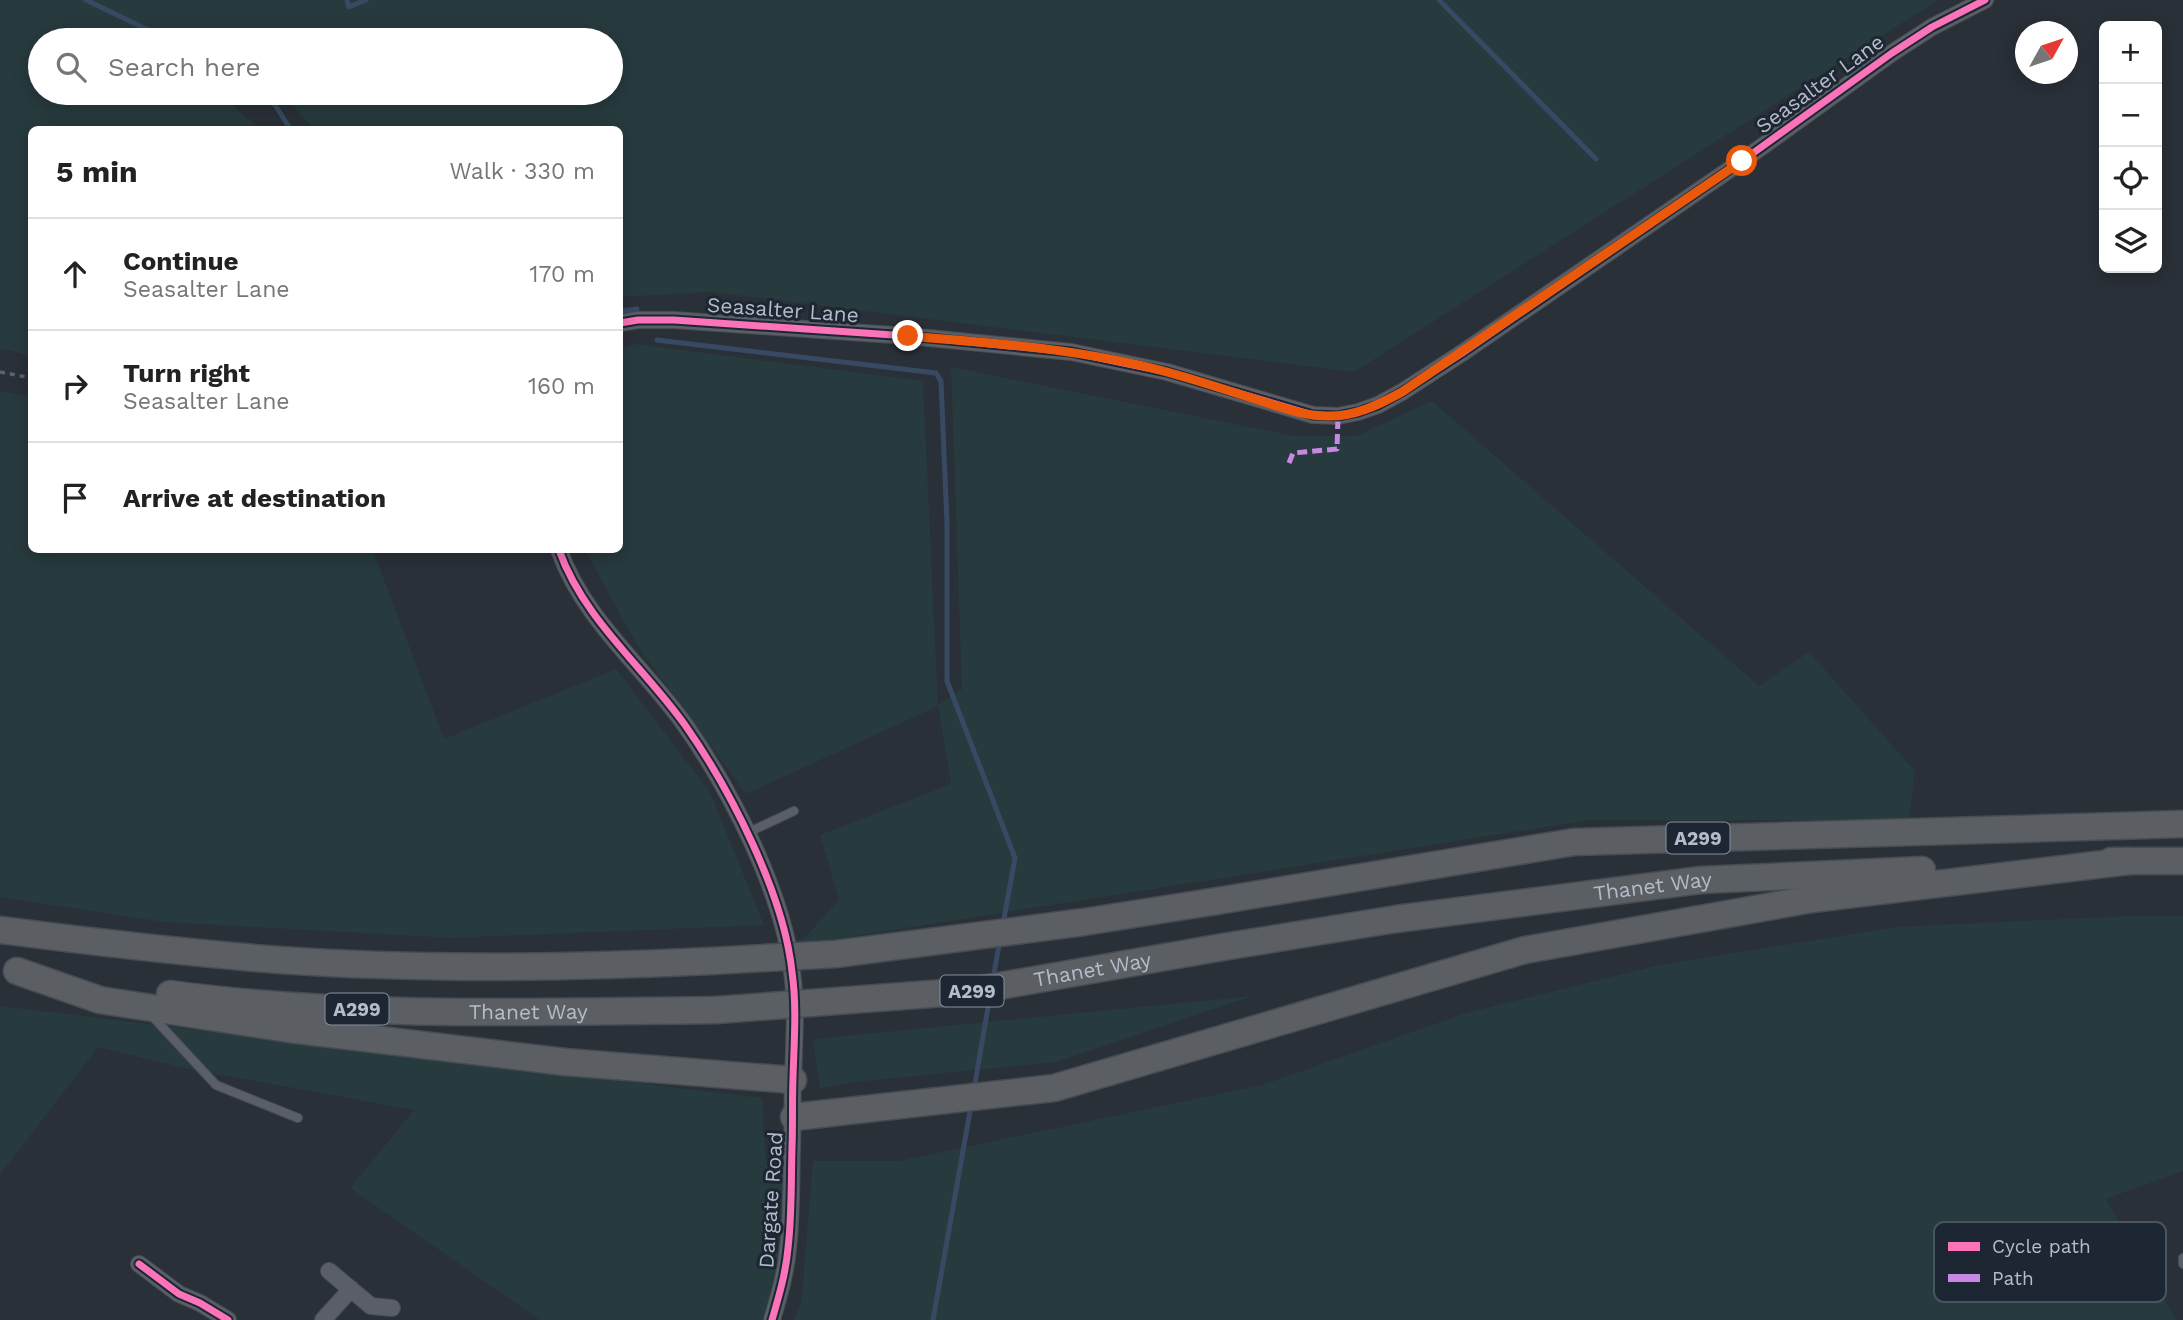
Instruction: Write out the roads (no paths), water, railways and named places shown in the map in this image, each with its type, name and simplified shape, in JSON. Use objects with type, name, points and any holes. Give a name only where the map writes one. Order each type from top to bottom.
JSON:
[{"type":"highway","name":"Thanet Way","points":[[0,930],[92,942],[280,960],[391,965],[529,967],[710,961],[836,954],[1084,922],[1574,842],[2183,824]]},
{"type":"highway","name":"Thanet Way","points":[[8,969],[177,995],[382,1011],[717,1010],[971,991],[1396,919],[1701,880],[2129,861],[2183,861]]},
{"type":"highway","points":[[794,1117],[1054,1088],[1525,950],[1812,899],[2129,861]]},
{"type":"highway","points":[[8,969],[100,1000],[289,1029],[565,1062],[793,1080]]},
{"type":"street","name":"Seasalter Lane","points":[[623,323],[657,319],[908,336],[1071,352],[1167,372],[1313,415],[1338,416],[1357,412],[1378,405],[1402,392],[1462,353],[1742,161],[1892,53],[1932,27],[1985,0]]},
{"type":"street","points":[[560,553],[587,607],[654,684],[684,724],[722,784],[747,834],[784,927],[792,971],[796,1028],[793,1080]]},
{"type":"street","name":"Dargate Road","points":[[772,1320],[789,1245],[793,1080]]},
{"type":"street","points":[[139,1264],[179,1294],[225,1318]]},
{"type":"street","points":[[329,1271],[371,1306],[393,1308]]},
{"type":"street","points":[[323,1320],[351,1289]]},
{"type":"lane","points":[[747,834],[794,811]]},
{"type":"lane","points":[[143,1006],[216,1085],[298,1118]]},
{"type":"lane","points":[[2183,1258],[2183,1264]]},
{"type":"waterway","points":[[86,0],[144,28]]},
{"type":"waterway","points":[[347,0],[349,7],[366,0]]},
{"type":"waterway","points":[[1439,0],[1596,159]]},
{"type":"waterway","points":[[275,105],[288,126]]},
{"type":"waterway","points":[[623,311],[637,309]]},
{"type":"waterway","points":[[657,340],[936,373],[941,381],[947,524],[947,681],[1015,858],[1003,924]]},
{"type":"waterway","points":[[993,979],[1000,940]]},
{"type":"waterway","points":[[974,1089],[990,996]]},
{"type":"waterway","points":[[933,1320],[971,1106]]}]
